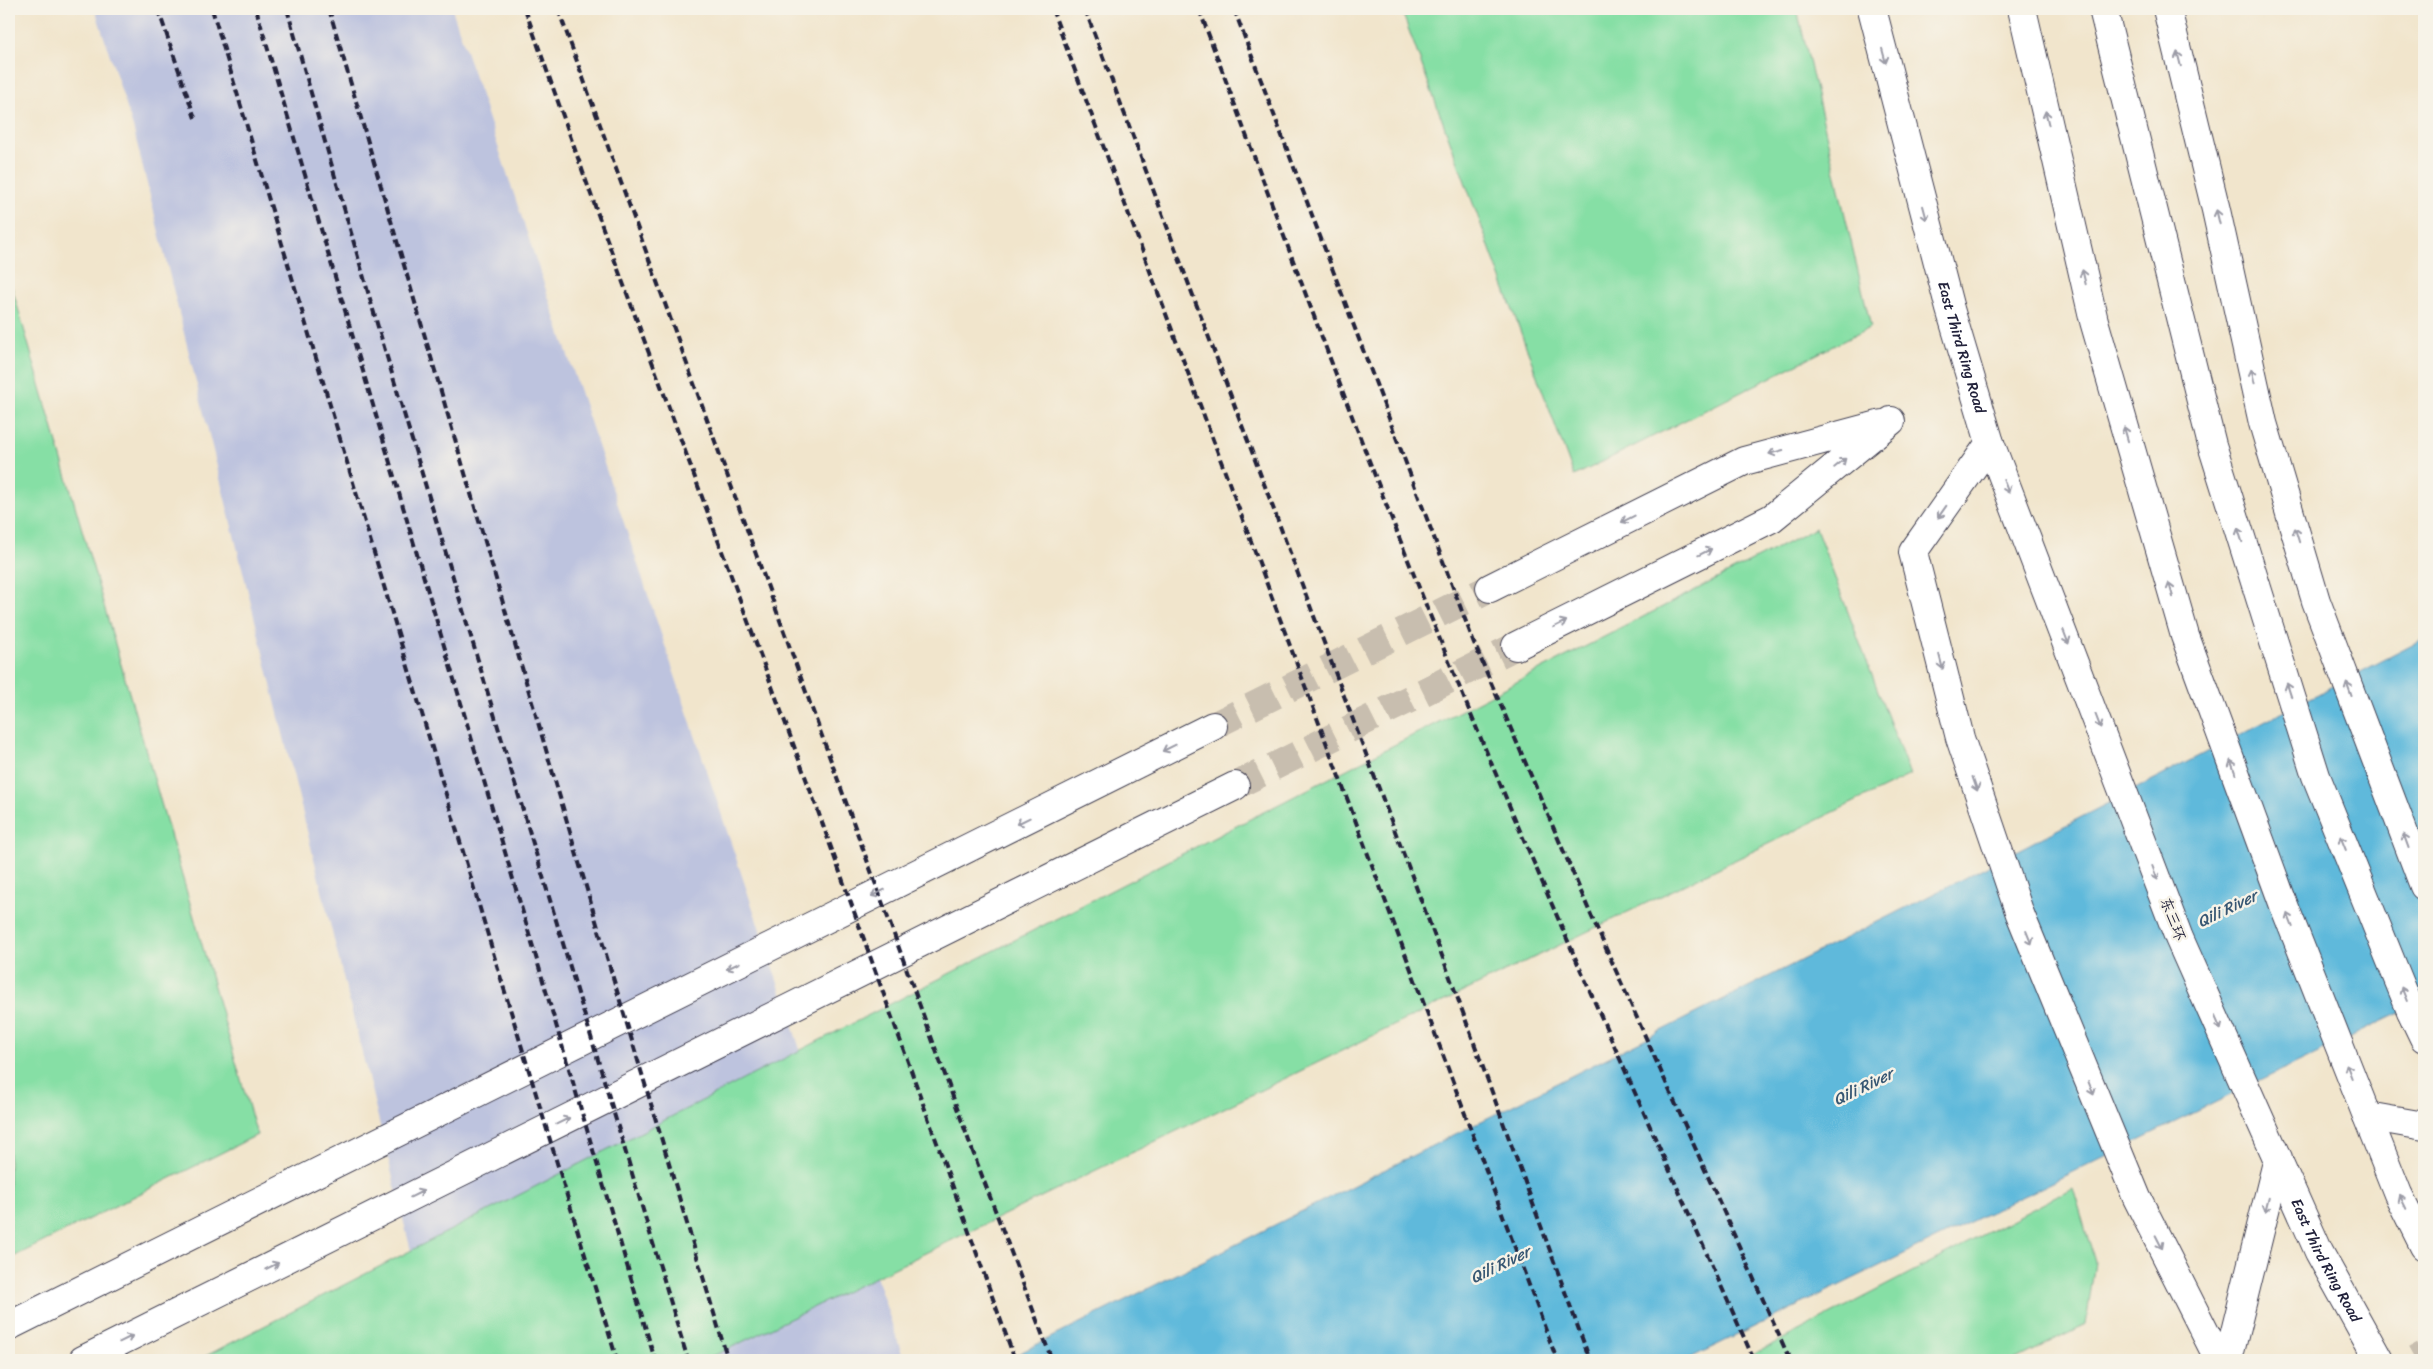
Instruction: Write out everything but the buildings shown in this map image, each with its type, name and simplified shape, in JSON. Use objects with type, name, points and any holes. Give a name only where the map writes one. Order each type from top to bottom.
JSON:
[{"type":"street","name":"East Third Ring Road","points":[[1872,9],[1950,309],[1990,443],[2080,675]]},
{"type":"street","points":[[2022,9],[2094,321],[2185,636],[2280,894],[2398,1194],[2424,1246]]},
{"type":"street","points":[[2103,9],[2212,445],[2316,776],[2411,1011],[2424,1038]]},
{"type":"street","points":[[2167,9],[2216,210],[2263,423],[2316,601],[2424,886]]},
{"type":"street","points":[[1490,588],[1744,461],[1891,421],[1772,518],[1516,646]]},
{"type":"street","points":[[1990,443],[1913,552],[1960,738],[2020,914],[2137,1198],[2219,1360]]},
{"type":"street","name":"东三环","points":[[2080,675],[2179,938],[2278,1158]]},
{"type":"street","points":[[9,1326],[1213,726]]},
{"type":"street","points":[[83,1360],[1235,786]]},
{"type":"street","points":[[2367,1116],[2424,1126]]},
{"type":"street","name":"East Third Ring Road","points":[[2278,1158],[2319,1252],[2379,1360]]},
{"type":"street","points":[[2228,1360],[2278,1158]]},
{"type":"shaded area","points":[[95,9],[452,9],[904,1360],[438,1360],[133,127]]},
{"type":"green space","points":[[1401,9],[1797,9],[1871,327],[1574,476]]},
{"type":"green space","points":[[9,277],[257,1135],[9,1259]]},
{"type":"green space","points":[[1816,528],[1910,775],[705,1360],[198,1360]]},
{"type":"green space","points":[[2073,1188],[2095,1262],[2086,1324],[2015,1360],[1743,1360]]},
{"type":"water","name":"Qili River","points":[[2424,639],[2424,1001],[1686,1360],[1006,1360],[1939,891]]},
{"type":"tunnel","points":[[1213,726],[1490,588]]},
{"type":"tunnel","points":[[1235,786],[1516,646]]},
{"type":"tunnel","points":[[2415,1360],[2424,1355]]},
{"type":"railway","points":[[158,9],[195,118]]},
{"type":"railway","points":[[212,9],[498,969],[617,1360]]},
{"type":"railway","points":[[256,9],[655,1360]]},
{"type":"railway","points":[[287,9],[378,327],[688,1360]]},
{"type":"railway","points":[[329,9],[602,941],[728,1360]]},
{"type":"railway","points":[[525,9],[605,234],[819,814],[1015,1360]]},
{"type":"railway","points":[[558,9],[973,1152],[1052,1360]]},
{"type":"railway","points":[[1052,9],[1557,1360]]},
{"type":"railway","points":[[1085,9],[1447,969],[1590,1360]]},
{"type":"railway","points":[[1199,9],[1349,409],[1443,647],[1557,916],[1754,1360]]},
{"type":"railway","points":[[1234,9],[1474,643],[1591,915],[1790,1360]]}]
